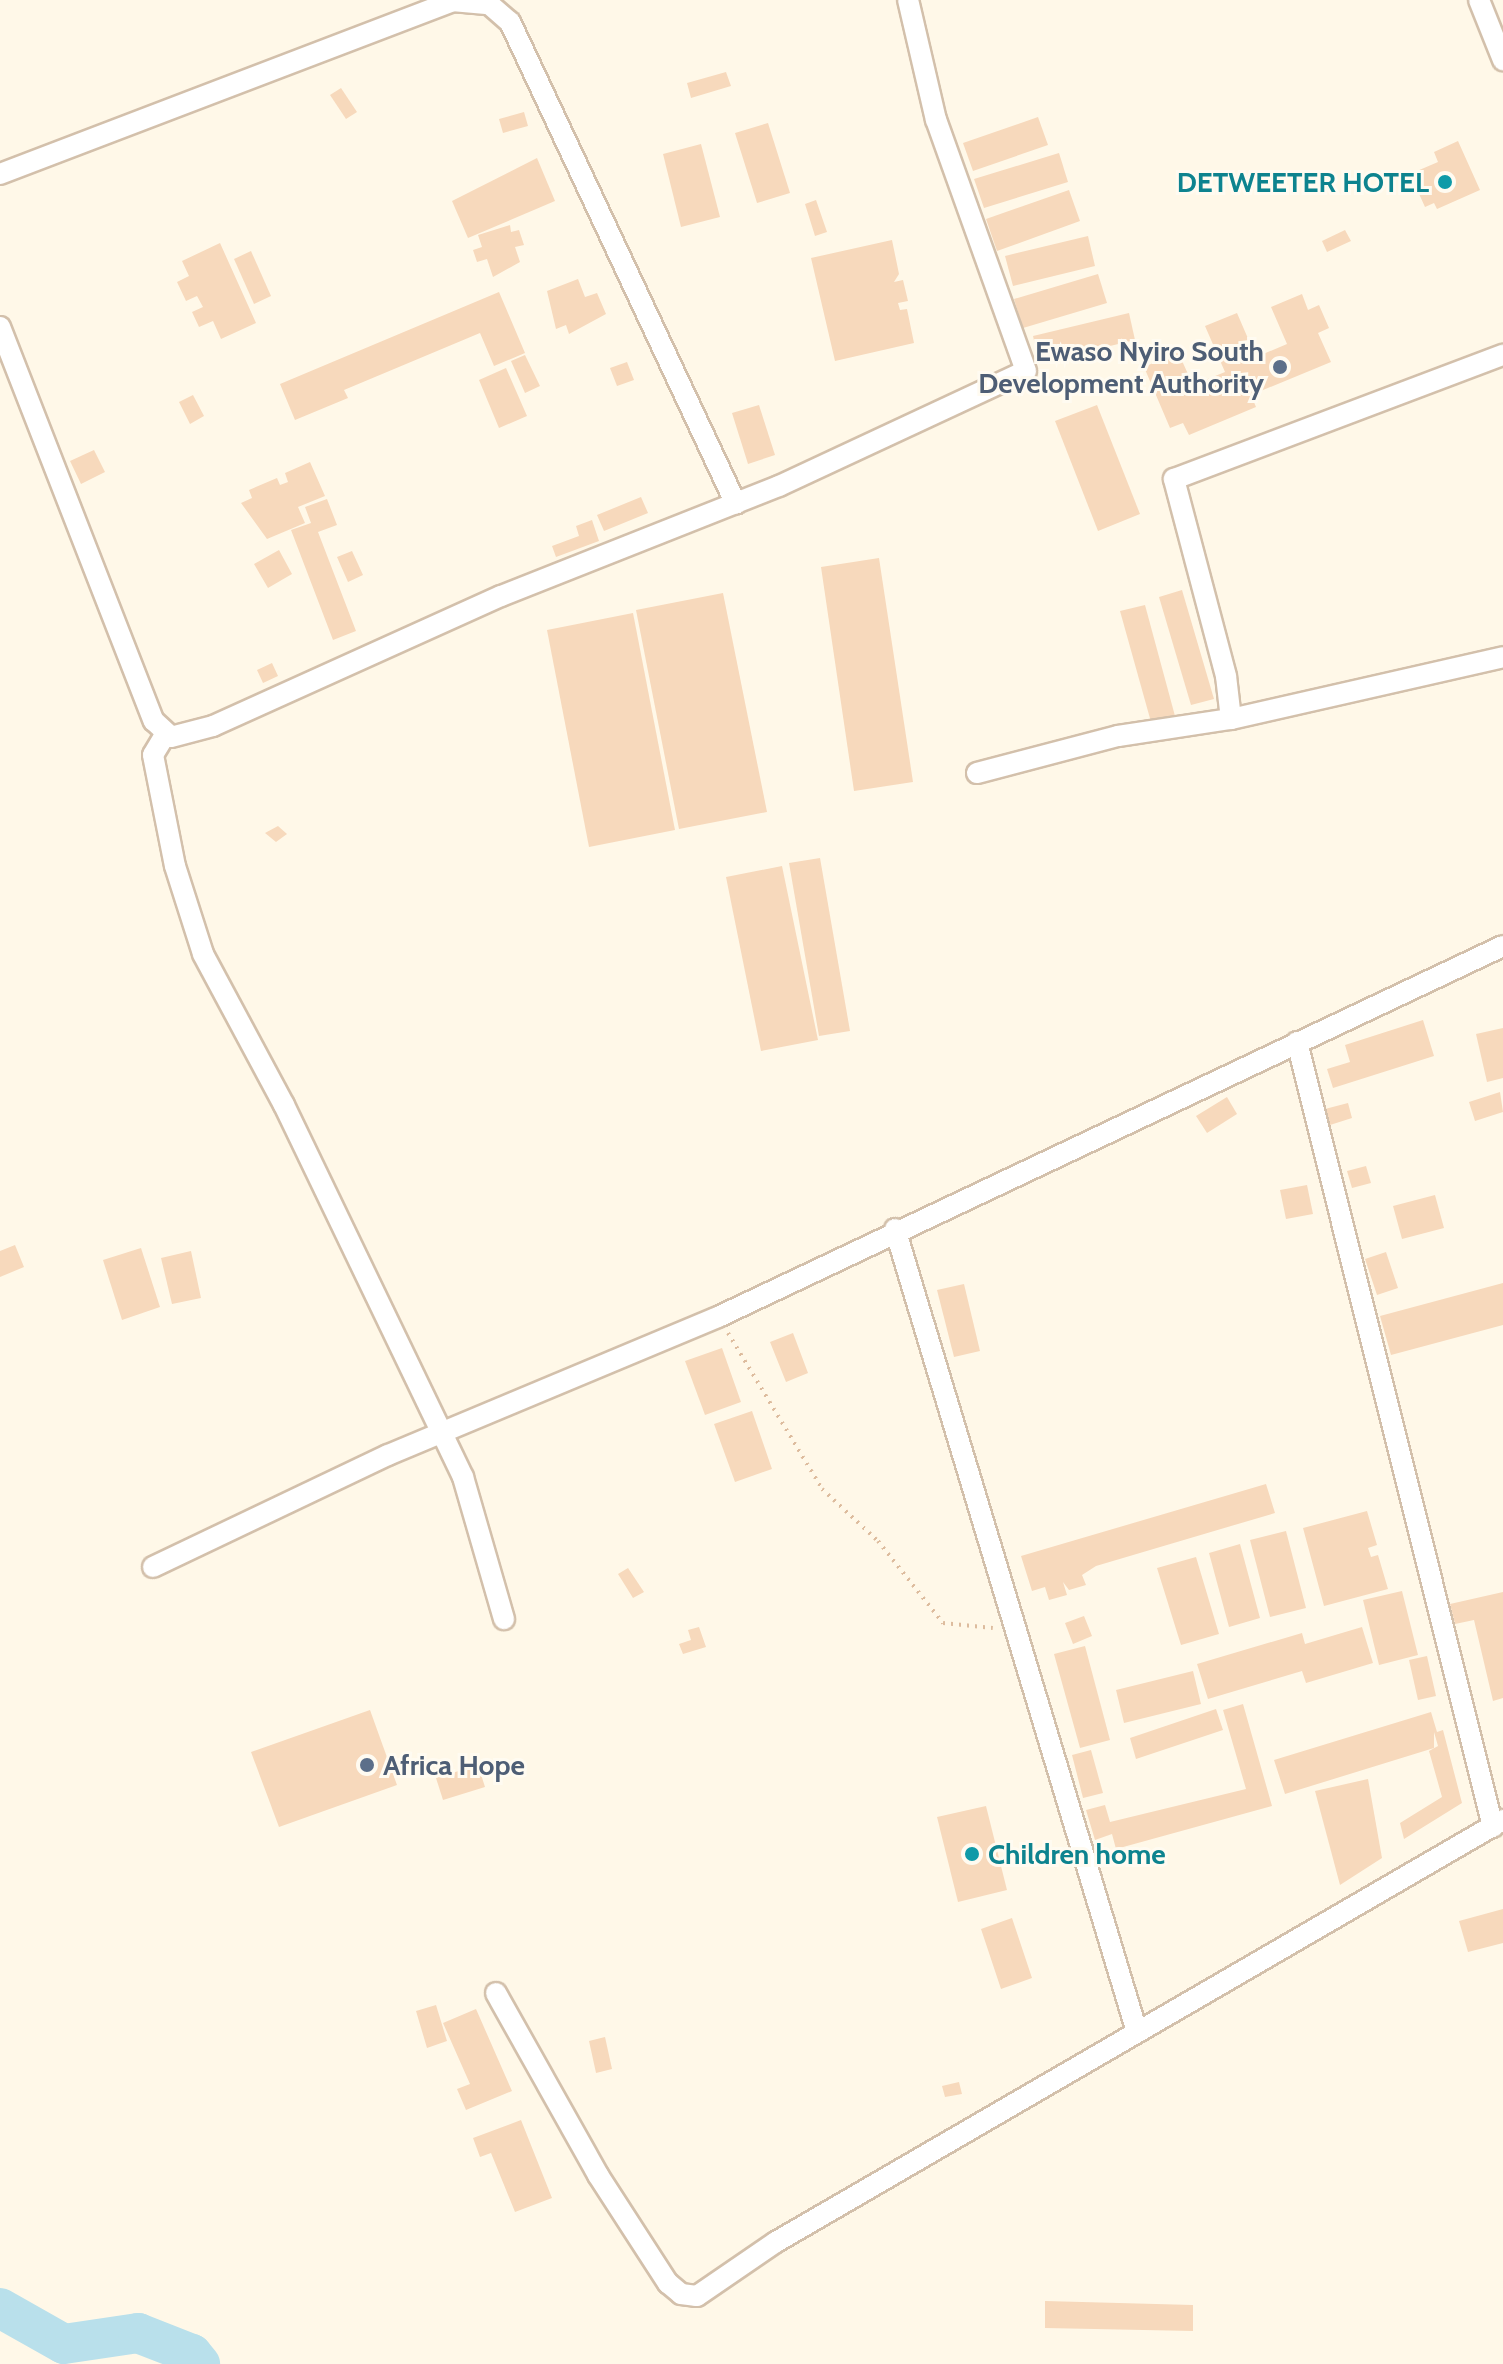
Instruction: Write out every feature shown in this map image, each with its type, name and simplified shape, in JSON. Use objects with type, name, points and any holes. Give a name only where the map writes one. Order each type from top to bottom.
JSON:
[{"type":"street","points":[[504,1619],[463,1477],[203,954],[175,866],[153,755],[165,735],[213,726],[501,596],[736,504],[1026,371],[936,120],[908,0]]},
{"type":"street","points":[[1479,0],[1503,60]]},
{"type":"street","points":[[0,174],[452,1],[489,4],[510,22],[736,504]]},
{"type":"street","points":[[0,327],[139,689],[165,735]]},
{"type":"street","points":[[1231,719],[1226,676],[1174,479],[1503,355]]},
{"type":"street","points":[[977,773],[1118,736],[1231,719],[1503,657]]},
{"type":"street","points":[[153,1567],[206,1536],[718,1317],[895,1229],[1503,946]]},
{"type":"street","points":[[496,1993],[598,2175],[668,2283],[689,2296],[709,2291],[776,2242],[1498,1824],[1297,1042]]},
{"type":"street","points":[[895,1229],[1137,2032]]},
{"type":"path","points":[[718,1317],[822,1489],[878,1541],[943,1623],[986,1632],[1013,1617]]},
{"type":"building","points":[[726,72],[731,86],[691,98],[687,83]]},
{"type":"building","points":[[341,88],[357,112],[346,119],[330,95]]},
{"type":"building","points":[[524,112],[528,126],[503,133],[499,119]]},
{"type":"building","points":[[1038,117],[1048,145],[973,171],[963,143]]},
{"type":"building","points":[[768,123],[790,193],[757,203],[735,133]]},
{"type":"building","name":"DETWEETER HOTEL","points":[[1458,141],[1480,190],[1437,209],[1434,203],[1425,207],[1410,174],[1438,162],[1434,152]]},
{"type":"building","points":[[701,144],[720,217],[681,227],[663,154]]},
{"type":"building","points":[[1059,153],[1068,182],[984,208],[974,179]]},
{"type":"building","points":[[537,158],[555,201],[468,238],[452,201]]},
{"type":"building","points":[[1069,190],[1080,221],[997,251],[986,219]]},
{"type":"building","points":[[816,200],[827,232],[815,236],[805,204]]},
{"type":"building","points":[[510,225],[511,232],[519,230],[524,245],[515,247],[520,262],[493,277],[487,259],[477,262],[473,250],[482,247],[478,235]]},
{"type":"building","points":[[1345,230],[1351,241],[1327,252],[1322,241]]},
{"type":"building","points":[[1088,236],[1095,266],[1013,286],[1005,256]]},
{"type":"building","points":[[892,240],[899,274],[894,282],[903,280],[908,301],[898,303],[900,310],[907,309],[914,343],[835,361],[811,258]]},
{"type":"building","points":[[220,243],[256,323],[221,339],[213,321],[199,327],[192,312],[203,307],[197,296],[186,301],[177,282],[189,276],[182,261]]},
{"type":"building","points":[[251,251],[271,296],[254,304],[234,259]]},
{"type":"building","points":[[1098,274],[1107,303],[1023,328],[1014,299]]},
{"type":"building","points":[[578,279],[585,297],[597,293],[606,314],[569,334],[566,325],[556,329],[547,291]]},
{"type":"building","points":[[499,292],[525,353],[494,366],[480,333],[344,390],[348,398],[295,420],[280,384]]},
{"type":"building","points":[[1302,294],[1308,310],[1319,305],[1329,328],[1318,333],[1331,362],[1251,395],[1256,407],[1189,435],[1183,423],[1170,428],[1144,367],[1178,352],[1193,385],[1225,372],[1205,326],[1237,313],[1256,357],[1287,344],[1271,307]]},
{"type":"building","points":[[1129,313],[1135,340],[1039,363],[1033,336]]},
{"type":"building","points":[[525,355],[540,386],[525,393],[511,361]]},
{"type":"building","points":[[627,362],[634,380],[617,386],[610,368]]},
{"type":"building","points":[[506,368],[527,416],[499,428],[479,380]]},
{"type":"building","points":[[193,395],[204,416],[190,424],[179,402]]},
{"type":"building","points":[[759,405],[775,455],[748,464],[732,413]]},
{"type":"building","points":[[1097,405],[1140,514],[1098,531],[1055,421]]},
{"type":"building","points":[[94,450],[105,472],[81,484],[70,461]]},
{"type":"building","points":[[310,462],[325,496],[298,507],[305,523],[267,539],[241,503],[252,498],[249,490],[277,478],[280,485],[288,482],[285,473]]},
{"type":"building","points":[[641,497],[648,513],[604,531],[597,515]]},
{"type":"building","points":[[327,499],[337,525],[318,532],[356,631],[333,640],[291,530],[311,523],[305,507]]},
{"type":"building","points":[[592,520],[599,541],[556,557],[552,546],[579,536],[576,526]]},
{"type":"building","points":[[279,550],[292,574],[268,588],[254,564]]},
{"type":"building","points":[[352,551],[363,575],[348,582],[337,557]]},
{"type":"building","points":[[879,558],[913,782],[854,791],[821,567]]},
{"type":"building","points":[[1182,590],[1214,699],[1191,705],[1159,597]]},
{"type":"building","points":[[723,593],[767,812],[679,829],[636,610]]},
{"type":"building","points":[[1145,605],[1175,716],[1151,722],[1120,611]]},
{"type":"building","points":[[633,613],[675,830],[589,847],[547,630]]},
{"type":"building","points":[[272,663],[278,676],[263,683],[257,670]]},
{"type":"building","points":[[278,826],[287,834],[276,842],[265,833]]},
{"type":"building","points":[[820,858],[850,1031],[819,1036],[789,863]]},
{"type":"building","points":[[782,866],[818,1040],[761,1051],[726,877]]},
{"type":"building","points":[[1423,1020],[1434,1056],[1333,1088],[1327,1069],[1350,1062],[1345,1045]]},
{"type":"building","points":[[1503,1028],[1503,1078],[1487,1082],[1476,1034]]},
{"type":"building","points":[[1500,1092],[1503,1112],[1475,1121],[1469,1102]]},
{"type":"building","points":[[1227,1097],[1237,1114],[1207,1133],[1196,1116]]},
{"type":"building","points":[[1348,1103],[1352,1118],[1330,1125],[1325,1109]]},
{"type":"building","points":[[1366,1166],[1371,1183],[1352,1188],[1347,1171]]},
{"type":"building","points":[[1307,1185],[1313,1214],[1286,1219],[1280,1190]]},
{"type":"building","points":[[1435,1195],[1444,1228],[1402,1239],[1393,1206]]},
{"type":"building","points":[[15,1245],[24,1267],[0,1277],[0,1251]]},
{"type":"building","points":[[141,1248],[160,1307],[122,1320],[103,1260]]},
{"type":"building","points":[[191,1251],[201,1298],[172,1304],[161,1258]]},
{"type":"building","points":[[1386,1252],[1398,1288],[1377,1295],[1365,1259]]},
{"type":"building","points":[[1503,1283],[1503,1325],[1391,1355],[1380,1316]]},
{"type":"building","points":[[964,1284],[980,1351],[954,1357],[937,1290]]},
{"type":"building","points":[[793,1333],[808,1373],[786,1382],[770,1342]]},
{"type":"building","points":[[722,1348],[741,1402],[705,1415],[685,1361]]},
{"type":"building","points":[[752,1411],[772,1469],[735,1482],[714,1424]]},
{"type":"building","points":[[1266,1484],[1275,1513],[1096,1566],[1082,1575],[1086,1585],[1069,1590],[1063,1582],[1067,1595],[1049,1600],[1045,1587],[1032,1591],[1021,1556]]},
{"type":"building","points":[[1367,1511],[1377,1545],[1368,1548],[1371,1557],[1378,1555],[1388,1589],[1324,1606],[1303,1528]]},
{"type":"building","points":[[1286,1531],[1306,1608],[1270,1617],[1250,1540]]},
{"type":"building","points":[[1240,1544],[1260,1618],[1229,1627],[1209,1553]]},
{"type":"building","points":[[1196,1557],[1219,1634],[1181,1645],[1157,1568]]},
{"type":"building","points":[[628,1568],[644,1592],[633,1598],[618,1574]]},
{"type":"building","points":[[1402,1591],[1418,1655],[1379,1665],[1363,1600]]},
{"type":"building","points":[[1503,1592],[1503,1698],[1493,1701],[1474,1620],[1455,1624],[1450,1604]]},
{"type":"building","points":[[1084,1616],[1092,1636],[1073,1644],[1065,1623]]},
{"type":"building","points":[[699,1627],[706,1647],[683,1654],[679,1644],[691,1640],[688,1630]]},
{"type":"building","points":[[1362,1627],[1373,1663],[1306,1683],[1302,1671],[1208,1699],[1197,1664],[1302,1633],[1305,1644]]},
{"type":"building","points":[[1085,1646],[1110,1740],[1080,1748],[1054,1654]]},
{"type":"building","points":[[1427,1656],[1436,1696],[1418,1700],[1409,1660]]},
{"type":"building","points":[[1193,1671],[1201,1704],[1124,1723],[1116,1690]]},
{"type":"building","points":[[1243,1704],[1272,1806],[1116,1849],[1112,1834],[1095,1840],[1086,1810],[1105,1805],[1110,1822],[1246,1789],[1223,1710]]},
{"type":"building","points":[[1216,1709],[1223,1730],[1136,1759],[1130,1738]]},
{"type":"building","points":[[370,1710],[397,1785],[279,1827],[251,1752]]},
{"type":"building","points":[[1431,1712],[1437,1732],[1443,1730],[1462,1803],[1404,1839],[1400,1823],[1442,1797],[1429,1751],[1438,1746],[1434,1732],[1434,1748],[1285,1794],[1274,1760]]},
{"type":"building","points":[[1091,1750],[1103,1793],[1083,1798],[1072,1755]]},
{"type":"building","points":[[478,1765],[485,1787],[443,1800],[436,1778]]},
{"type":"building","points":[[1368,1779],[1382,1858],[1340,1885],[1315,1791]]},
{"type":"building","name":"Children home","points":[[986,1806],[1007,1890],[958,1902],[937,1817]]},
{"type":"building","points":[[1503,1909],[1503,1943],[1468,1952],[1459,1921]]},
{"type":"building","points":[[1012,1918],[1032,1978],[1001,1989],[981,1929]]},
{"type":"building","points":[[436,2005],[447,2041],[427,2048],[416,2011]]},
{"type":"building","points":[[476,2009],[512,2091],[466,2110],[457,2089],[470,2084],[443,2023]]},
{"type":"building","points":[[605,2037],[612,2069],[596,2073],[589,2041]]},
{"type":"building","points":[[959,2082],[962,2094],[945,2097],[942,2086]]},
{"type":"building","points":[[521,2120],[552,2198],[515,2212],[491,2153],[480,2157],[473,2138]]},
{"type":"building","points":[[1045,2301],[1193,2305],[1193,2331],[1045,2328]]},
{"type":"waterway","points":[[0,2308],[64,2344],[138,2333],[192,2354],[200,2364]]},
{"type":"place","name":"DETWEETER HOTEL","points":[[1445,182]]},
{"type":"place","name":"Ewaso Nyiro South Development Authority","points":[[1280,367]]},
{"type":"place","name":"Africa Hope","points":[[367,1765]]},
{"type":"place","name":"Children home","points":[[972,1854]]}]
